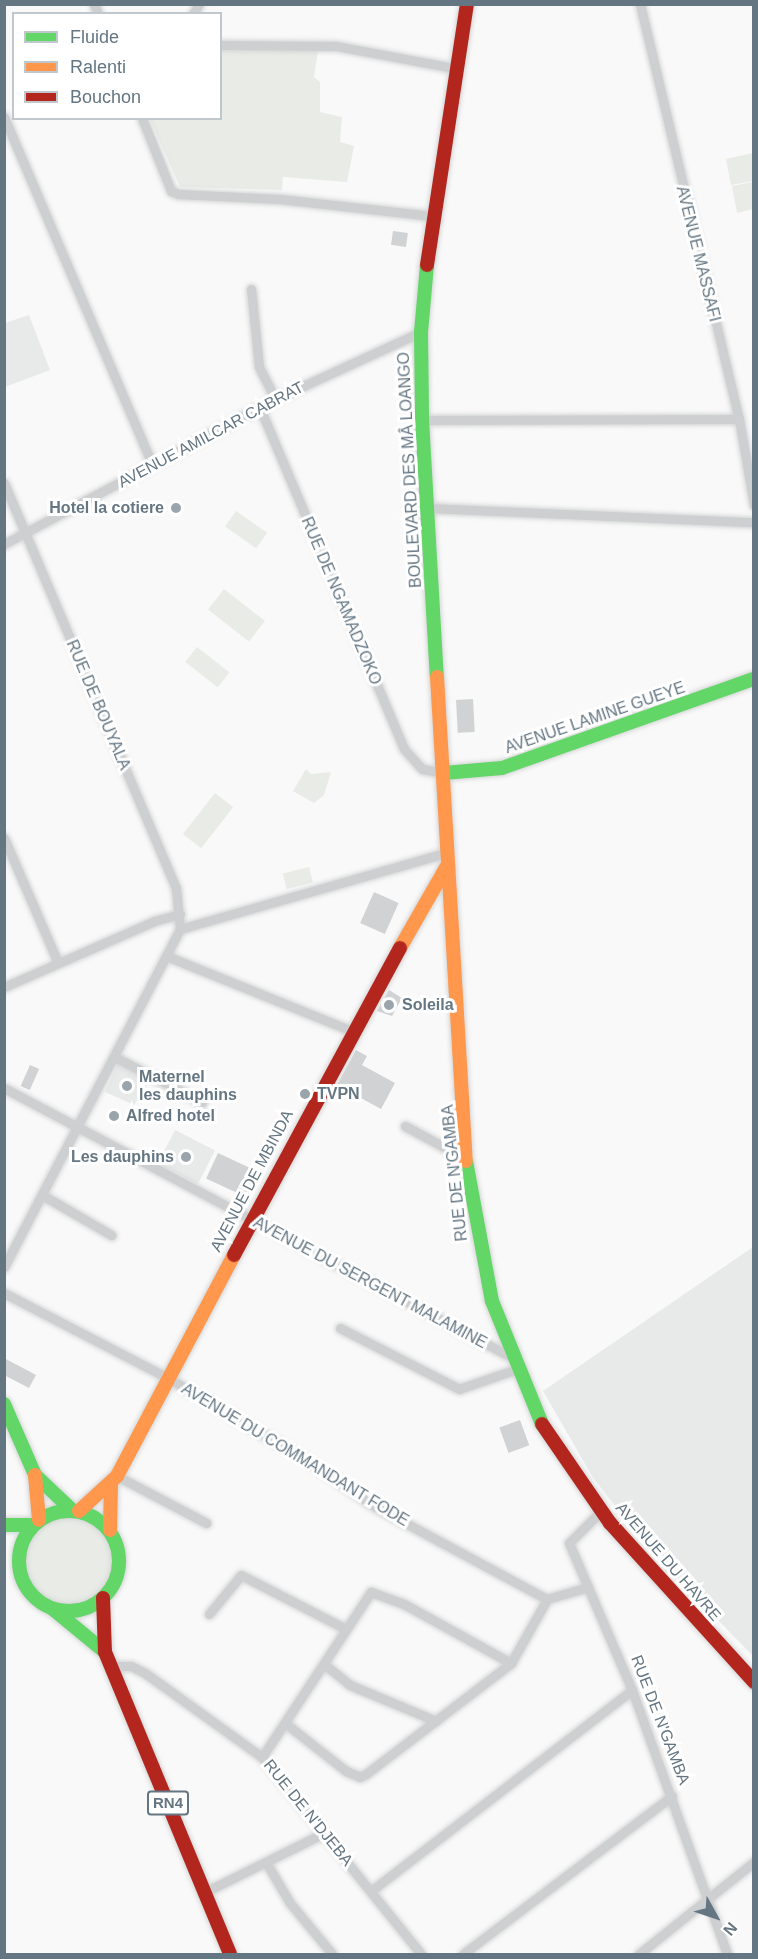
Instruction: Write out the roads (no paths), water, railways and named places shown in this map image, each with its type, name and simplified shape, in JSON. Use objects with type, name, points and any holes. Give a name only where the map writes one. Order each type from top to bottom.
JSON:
[{"type":"main road","name":"BOULEVARD DES MÂ LOANGO","points":[[448,859],[426,508],[421,332],[432,216],[454,68],[467,4]]},
{"type":"main road","name":"AVENUE LAMINE GUEYE","points":[[444,773],[502,768],[753,679]]},
{"type":"main road","name":"AVENUE DE MBINDA","points":[[110,1530],[114,1480],[250,1220],[448,859]]},
{"type":"main road","name":"RUE DE N'GAMBA","points":[[448,859],[466,1159],[483,1270],[515,1364],[543,1426],[566,1459]]},
{"type":"main road","points":[[4,1404],[35,1475],[36,1522],[18,1556]]},
{"type":"main road","name":"AVENUE DU HAVRE","points":[[566,1459],[601,1511],[753,1682]]},
{"type":"main road","points":[[35,1475],[75,1510],[110,1530]]},
{"type":"main road","name":"AVENUE DE MBINDA","points":[[75,1510],[114,1480]]},
{"type":"main road","points":[[4,1525],[36,1522],[75,1510]]},
{"type":"main road","name":"RN4","points":[[110,1530],[119,1565],[103,1598],[105,1652],[230,1954]]},
{"type":"main road","points":[[4,1536],[18,1556],[26,1589],[105,1652]]},
{"type":"main road","points":[[53,1609],[88,1607],[103,1598]]},
{"type":"street","name":"AVENUE MASSAFI","points":[[640,4],[739,419],[753,504]]},
{"type":"street","points":[[222,45],[336,46],[454,68]]},
{"type":"street","points":[[4,117],[152,464]]},
{"type":"street","points":[[143,120],[171,191],[178,194],[280,199],[432,216]]},
{"type":"street","points":[[251,289],[259,367],[275,399]]},
{"type":"street","name":"AVENUE AMILCAR CABRAT","points":[[4,544],[275,399],[421,332]]},
{"type":"street","name":"RUE DE NGAMADZOKO","points":[[260,408],[404,749],[422,769],[444,773]]},
{"type":"street","points":[[422,420],[739,419]]},
{"type":"street","name":"RUE DE BOUYALA","points":[[4,483],[172,877],[180,914],[180,929]]},
{"type":"street","points":[[426,508],[753,522]]},
{"type":"street","points":[[4,838],[58,963]]},
{"type":"street","points":[[4,1267],[81,1129],[169,957],[180,929],[448,859]]},
{"type":"street","points":[[4,987],[180,914]]},
{"type":"street","points":[[169,957],[352,1031]]},
{"type":"street","points":[[117,1058],[202,1102]]},
{"type":"street","name":"AVENUE DU SERGENT MALAMINE","points":[[4,1088],[515,1364]]},
{"type":"street","points":[[405,1126],[466,1159]]},
{"type":"street","points":[[44,1196],[111,1235]]},
{"type":"street","name":"AVENUE DU COMMANDANT FODE","points":[[4,1293],[166,1377],[307,1460],[374,1506],[548,1599]]},
{"type":"street","points":[[340,1328],[459,1389],[515,1364]]},
{"type":"street","points":[[114,1480],[206,1522]]},
{"type":"street","name":"RUE DE N'GAMBA","points":[[601,1511],[569,1543],[632,1690],[709,1898],[727,1954]]},
{"type":"street","points":[[209,1614],[241,1575],[346,1629]]},
{"type":"street","points":[[285,1723],[360,1777],[436,1722],[511,1663],[548,1599],[588,1587]]},
{"type":"street","points":[[262,1757],[324,1664],[366,1595],[376,1591],[511,1663]]},
{"type":"street","points":[[324,1664],[350,1685],[436,1722]]},
{"type":"street","name":"RUE DE N'DJEBA","points":[[110,1666],[131,1666],[145,1672],[262,1757],[421,1954]]},
{"type":"street","points":[[371,1891],[632,1690]]},
{"type":"street","points":[[463,1954],[672,1796]]},
{"type":"street","points":[[205,1892],[267,1864],[324,1833]]},
{"type":"street","points":[[639,1954],[753,1862]]},
{"type":"street","points":[[267,1864],[290,1903],[332,1954]]},
{"type":"place","name":"Hotel la cotiere","points":[[176,508]]},
{"type":"place","name":"Soleila","points":[[389,1005]]},
{"type":"place","name":"Maternel les dauphins","points":[[127,1086]]},
{"type":"place","name":"TVPN","points":[[305,1094]]},
{"type":"place","name":"Alfred hotel","points":[[114,1116]]},
{"type":"place","name":"Les dauphins","points":[[186,1157]]}]
